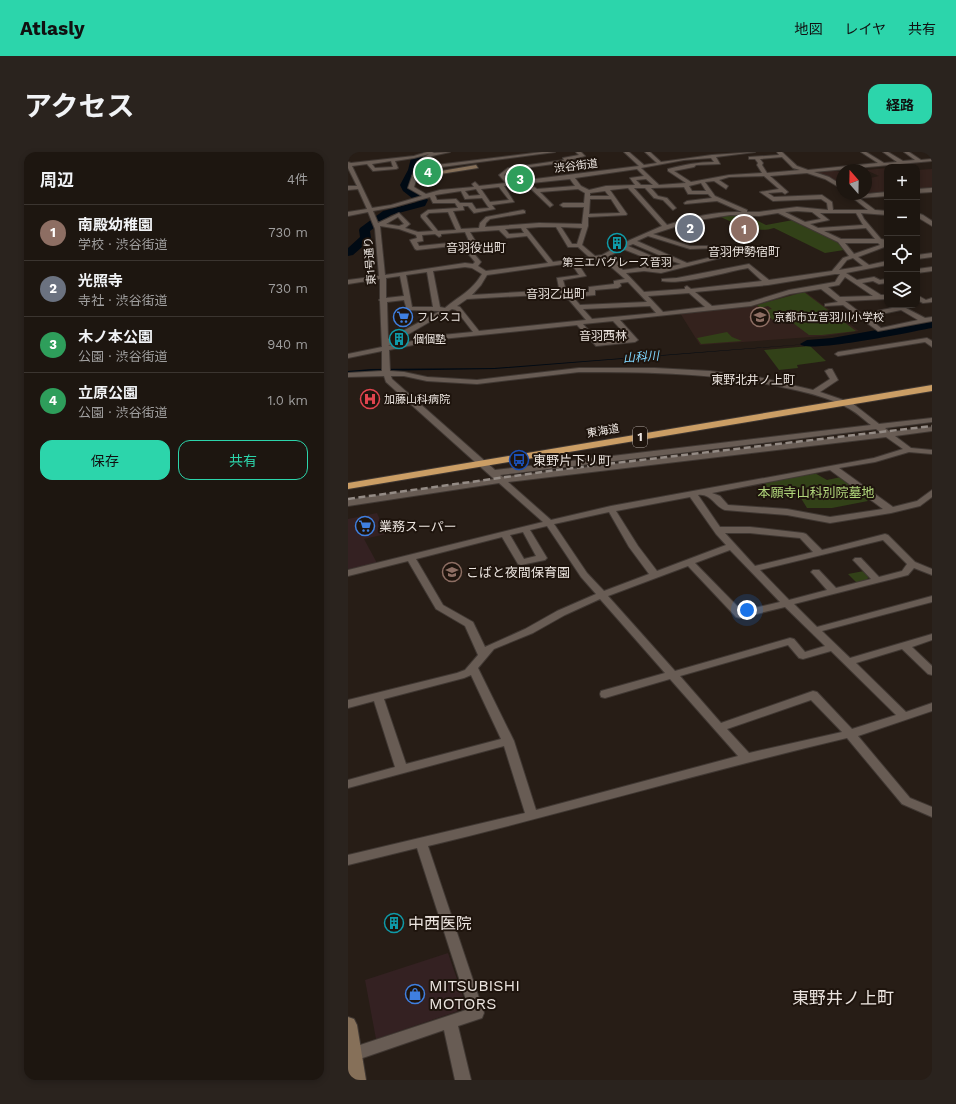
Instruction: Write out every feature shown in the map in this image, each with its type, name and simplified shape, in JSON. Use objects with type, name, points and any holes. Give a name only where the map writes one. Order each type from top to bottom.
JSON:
[{"type":"highway","name":"東海道","points":[[348,486],[480,461],[932,383]]},
{"type":"highway","name":"東海道","points":[[348,480],[480,461],[932,388]]},
{"type":"street","points":[[348,164],[369,163],[414,157],[432,152]]},
{"type":"street","points":[[448,152],[425,157],[419,162],[411,188],[427,195],[432,195],[435,202],[456,200],[460,205],[462,209],[428,212],[423,216],[440,237],[447,237],[451,245]]},
{"type":"street","points":[[509,152],[515,157]]},
{"type":"street","points":[[418,169],[486,158],[515,157],[532,153],[553,152],[559,157],[540,159],[532,153]]},
{"type":"street","points":[[510,184],[501,175],[508,169],[568,161],[565,159],[584,156],[578,152]]},
{"type":"street","points":[[626,152],[641,167],[648,177],[668,194]]},
{"type":"street","points":[[647,152],[660,163]]},
{"type":"street","points":[[684,159],[692,164],[718,163],[702,152]]},
{"type":"street","name":"渋谷街道","points":[[348,214],[370,210],[427,195],[462,189],[589,175],[669,161],[753,152]]},
{"type":"street","points":[[863,152],[882,164]]},
{"type":"street","points":[[885,152],[902,163]]},
{"type":"street","points":[[906,152],[920,161]]},
{"type":"street","points":[[736,153],[743,158]]},
{"type":"street","points":[[737,160],[781,154],[795,167],[827,178],[836,184]]},
{"type":"street","points":[[756,157],[761,163],[759,165],[765,174],[793,198]]},
{"type":"street","points":[[369,163],[373,170],[396,168],[392,159]]},
{"type":"street","points":[[852,159],[860,164]]},
{"type":"street","points":[[872,165],[932,160]]},
{"type":"street","points":[[669,161],[678,168]]},
{"type":"street","name":"東1号通り","points":[[348,164],[378,224],[382,263],[381,277],[386,370]]},
{"type":"street","points":[[692,164],[694,166],[670,170],[688,184],[690,193],[709,192]]},
{"type":"street","points":[[415,176],[476,167]]},
{"type":"street","points":[[571,177],[579,187],[588,192],[606,188],[629,186],[660,187],[702,182],[715,178],[836,168]]},
{"type":"street","points":[[607,172],[611,178]]},
{"type":"street","points":[[676,175],[689,174]]},
{"type":"street","points":[[589,175],[594,179]]},
{"type":"street","points":[[639,186],[632,179],[648,177]]},
{"type":"street","points":[[715,178],[726,187]]},
{"type":"street","points":[[460,205],[470,204],[474,211],[492,209],[490,204],[473,182]]},
{"type":"street","points":[[526,182],[550,205]]},
{"type":"street","points":[[598,184],[615,182]]},
{"type":"street","points":[[702,182],[709,192],[718,199],[745,212]]},
{"type":"street","points":[[490,204],[512,201],[500,185]]},
{"type":"street","points":[[348,188],[360,186]]},
{"type":"street","points":[[629,186],[666,227]]},
{"type":"street","points":[[646,186],[656,197],[665,199],[672,207],[681,205]]},
{"type":"street","points":[[536,191],[579,187]]},
{"type":"street","points":[[586,216],[624,214],[606,188]]},
{"type":"street","points":[[462,189],[467,198],[484,196]]},
{"type":"street","points":[[782,190],[763,192],[773,199],[822,197],[828,202],[831,212]]},
{"type":"street","points":[[920,191],[932,190]]},
{"type":"street","points":[[579,245],[585,226],[588,192]]},
{"type":"street","points":[[872,195],[884,194]]},
{"type":"street","points":[[878,195],[886,200]]},
{"type":"street","points":[[563,205],[613,197]]},
{"type":"street","points":[[814,197],[821,212]]},
{"type":"street","points":[[687,203],[718,199]]},
{"type":"street","points":[[858,200],[873,211]]},
{"type":"street","points":[[348,282],[465,265],[474,266],[486,273],[551,263],[603,258],[624,247],[645,233],[692,220],[730,213],[745,212],[759,214],[797,209],[821,212],[873,211],[884,213]]},
{"type":"street","points":[[450,210],[459,231]]},
{"type":"street","points":[[803,224],[826,220],[813,210]]},
{"type":"street","points":[[778,211],[840,241],[853,256],[868,267]]},
{"type":"street","points":[[858,211],[861,219],[867,226],[884,241]]},
{"type":"street","points":[[482,229],[482,223],[488,218],[523,212]]},
{"type":"street","points":[[378,224],[399,215],[407,224],[400,228]]},
{"type":"street","points":[[920,216],[932,217]]},
{"type":"street","points":[[920,217],[932,224]]},
{"type":"street","points":[[512,219],[528,234],[551,263]]},
{"type":"street","points":[[378,224],[400,228],[418,234],[520,227],[585,226]]},
{"type":"street","points":[[558,226],[570,246],[579,245],[593,258]]},
{"type":"street","points":[[816,230],[850,226],[867,226]]},
{"type":"street","points":[[501,228],[507,236],[528,234]]},
{"type":"street","points":[[418,234],[421,240],[413,240],[417,248],[473,242],[468,235],[467,230]]},
{"type":"street","points":[[622,272],[644,269],[661,271],[729,254],[722,249],[710,246],[696,249],[645,233]]},
{"type":"street","points":[[840,241],[884,241]]},
{"type":"street","points":[[632,242],[685,264]]},
{"type":"street","points":[[462,243],[478,262],[474,266]]},
{"type":"street","points":[[879,298],[835,271],[845,260],[884,246]]},
{"type":"street","points":[[624,247],[658,261],[671,259]]},
{"type":"street","points":[[920,257],[930,256]]},
{"type":"street","points":[[603,258],[622,272],[661,314]]},
{"type":"street","points":[[573,261],[583,276],[559,279],[565,296],[578,307],[590,321]]},
{"type":"street","points":[[611,264],[631,261]]},
{"type":"street","points":[[643,294],[691,291],[768,283],[840,273],[884,264]]},
{"type":"street","points":[[666,279],[677,280],[749,266],[768,283]]},
{"type":"street","points":[[430,270],[438,309]]},
{"type":"street","points":[[920,271],[932,270]]},
{"type":"street","points":[[403,273],[409,309],[458,308],[477,333]]},
{"type":"street","points":[[385,346],[427,323],[466,297],[482,283],[486,273]]},
{"type":"street","points":[[348,356],[385,346],[477,333],[711,309],[757,302],[789,292],[837,284],[840,273]]},
{"type":"street","points":[[708,275],[728,287]]},
{"type":"street","points":[[855,282],[874,279],[879,282],[884,281]]},
{"type":"street","points":[[565,296],[593,294],[591,288],[618,286],[616,282],[630,280]]},
{"type":"street","points":[[677,280],[711,309]]},
{"type":"street","points":[[823,287],[880,330],[932,319]]},
{"type":"street","points":[[466,297],[539,293],[563,289]]},
{"type":"street","points":[[827,305],[842,301],[884,297]]},
{"type":"street","points":[[382,300],[408,298]]},
{"type":"street","points":[[920,299],[925,302],[932,300]]},
{"type":"street","points":[[578,307],[652,304]]},
{"type":"street","points":[[845,316],[902,308],[923,320]]},
{"type":"street","points":[[578,322],[598,345],[635,340],[615,319]]},
{"type":"street","points":[[838,354],[926,340],[932,345]]},
{"type":"street","points":[[348,376],[386,370],[447,381],[477,382],[578,370],[655,370],[710,373],[758,379],[814,392],[849,405],[909,450]]},
{"type":"street","points":[[386,370],[389,380],[397,389],[502,480],[548,523],[584,575],[746,758]]},
{"type":"street","points":[[814,392],[834,380],[829,371]]},
{"type":"street","points":[[493,473],[932,420]]},
{"type":"street","points":[[348,503],[502,480],[886,434],[932,430]]},
{"type":"street","points":[[348,573],[548,523],[611,509],[832,466],[875,460],[909,450],[932,452]]},
{"type":"street","points":[[832,466],[891,510]]},
{"type":"street","points":[[698,493],[717,498],[725,507],[787,512],[830,520],[891,510],[920,503],[932,493]]},
{"type":"street","points":[[698,493],[718,530],[753,569],[904,716]]},
{"type":"street","points":[[611,509],[634,547],[655,575]]},
{"type":"street","points":[[505,534],[521,562],[542,558],[525,529]]},
{"type":"street","points":[[718,530],[750,530],[803,536],[820,553]]},
{"type":"street","points":[[753,569],[884,537],[912,564],[932,572]]},
{"type":"street","points":[[348,704],[460,676],[469,672],[490,647],[529,631],[561,613],[602,595],[732,546]]},
{"type":"street","points":[[410,557],[439,607],[468,624],[483,655]]},
{"type":"street","points":[[858,560],[877,580]]},
{"type":"street","points":[[689,562],[740,615],[906,573],[912,564]]},
{"type":"street","points":[[816,572],[834,591]]},
{"type":"street","points":[[816,630],[932,599]]},
{"type":"street","points":[[848,662],[932,637]]},
{"type":"street","points":[[605,694],[790,641],[803,656],[834,647]]},
{"type":"street","points":[[904,645],[932,672]]},
{"type":"street","points":[[473,668],[508,740],[532,816]]},
{"type":"street","points":[[719,728],[813,695],[850,734],[906,801],[932,812]]},
{"type":"street","points":[[378,697],[402,769]]},
{"type":"street","points":[[348,860],[532,816],[746,758],[850,734],[932,707]]},
{"type":"street","points":[[348,784],[508,740]]},
{"type":"street","points":[[350,1056],[477,1013],[421,842]]},
{"type":"street","points":[[450,1022],[463,1080]]},
{"type":"street","points":[[348,1025],[350,1056],[357,1080]]},
{"type":"shaded area","points":[[884,168],[884,193],[872,195],[872,178],[879,176],[872,173],[872,169]]},
{"type":"shaded area","points":[[832,169],[836,171],[836,183],[812,172]]},
{"type":"shaded area","points":[[932,169],[932,189],[920,190],[920,170]]},
{"type":"shaded area","name":"京都市立音羽川小学校","points":[[804,291],[859,331],[825,336],[700,345],[680,313],[758,304]]},
{"type":"shaded area","points":[[377,513],[386,534],[364,539],[377,563],[348,571],[348,519]]},
{"type":"shaded area","name":"MITSUBISHI MOTORS","points":[[448,953],[467,1008],[376,1039],[365,980]]},
{"type":"green space","points":[[732,213],[744,214],[766,225],[793,220],[838,241],[844,250],[825,253],[774,228],[767,230],[753,229],[739,225],[719,216]]},
{"type":"green space","points":[[804,292],[856,331],[809,335],[789,320],[785,321],[782,318],[773,320],[762,311],[772,309],[768,306],[760,308],[757,305]]},
{"type":"green space","points":[[727,332],[732,337],[742,341],[701,344],[697,338]]},
{"type":"green space","points":[[810,346],[826,361],[797,365],[798,368],[779,370],[764,350]]},
{"type":"green space","name":"本願寺山科別院墓地","points":[[813,472],[827,480],[841,477],[863,493],[861,494],[868,501],[832,508],[807,508],[799,495],[770,496],[763,482]]},
{"type":"green space","points":[[864,571],[869,576],[867,580],[857,583],[848,574]]},
{"type":"water","points":[[833,342],[495,369],[371,371],[348,373],[348,371],[371,369],[494,368]]},
{"type":"waterway","points":[[349,253],[366,238],[364,230],[387,213],[421,204],[423,200],[406,189],[405,185],[413,170],[414,160],[423,155],[439,152]]},
{"type":"waterway","name":"山科川","points":[[807,344],[832,342],[932,324]]},
{"type":"railway","points":[[348,499],[564,469],[932,426]]},
{"type":"place","name":"立原公園","points":[[428,172]]},
{"type":"place","name":"木ノ本公園","points":[[520,179]]},
{"type":"place","name":"光照寺","points":[[690,228]]},
{"type":"place","name":"南殿幼稚園","points":[[744,229]]},
{"type":"place","name":"第三エバグレース音羽","points":[[617,243]]},
{"type":"place","name":"フレスコ","points":[[403,317]]},
{"type":"place","name":"京都市立音羽川小学校","points":[[760,317]]},
{"type":"place","name":"個個塾","points":[[399,339]]},
{"type":"place","name":"加藤山科病院","points":[[370,399]]},
{"type":"place","name":"東野片下リ町","points":[[519,460]]},
{"type":"place","name":"業務スーパー","points":[[365,526]]},
{"type":"place","name":"こばと夜間保育園","points":[[452,572]]},
{"type":"place","name":"中西医院","points":[[394,923]]},
{"type":"place","name":"MITSUBISHI MOTORS","points":[[415,994]]},
{"type":"district","name":"音羽役出町","points":[[476,248]]},
{"type":"district","name":"音羽伊勢宿町","points":[[744,252]]},
{"type":"district","name":"音羽乙出町","points":[[556,294]]},
{"type":"district","name":"音羽西林","points":[[603,336]]},
{"type":"district","name":"東野北井ノ上町","points":[[753,380]]},
{"type":"district","name":"東野井ノ上町","points":[[843,998]]}]
